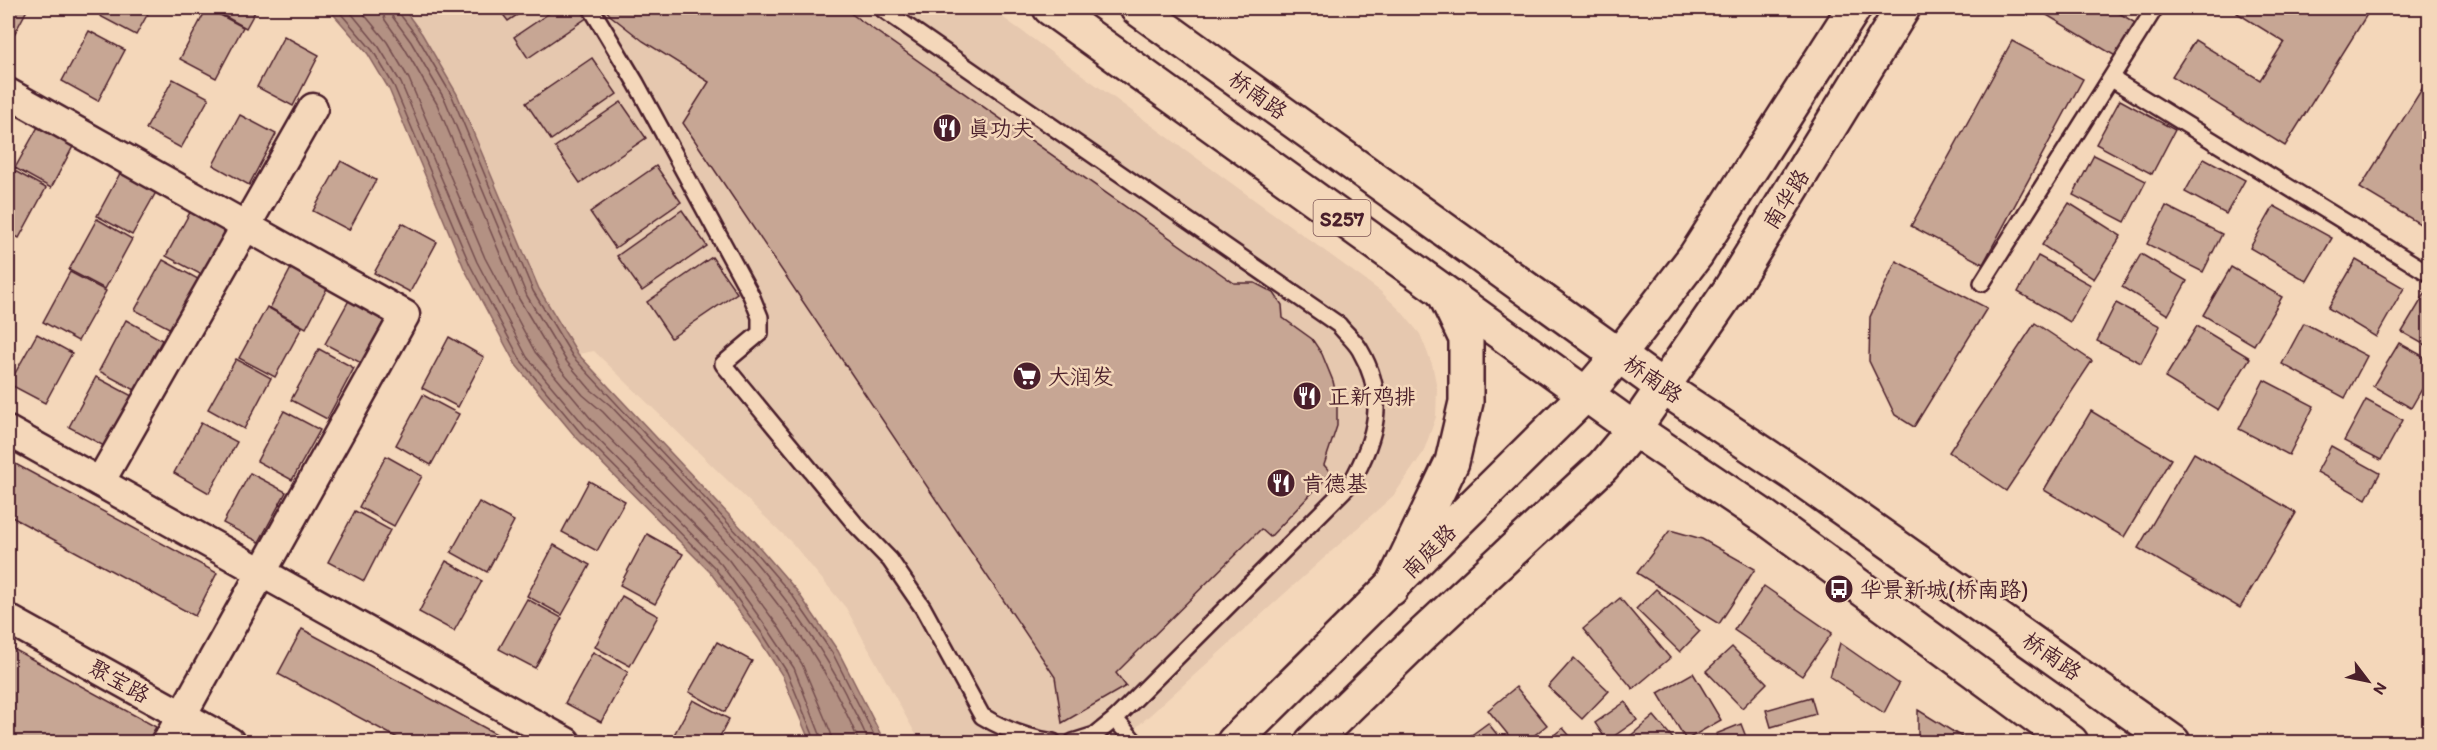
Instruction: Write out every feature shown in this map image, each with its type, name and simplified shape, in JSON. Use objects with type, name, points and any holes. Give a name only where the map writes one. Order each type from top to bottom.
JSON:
[{"type":"main road","name":"S257","points":[[1050,8],[1634,429],[1766,518],[2071,742]]},
{"type":"main road","name":"桥南路","points":[[1137,8],[1664,388],[1804,481],[2173,742]]},
{"type":"main road","name":"南华路","points":[[1620,355],[1703,244],[1854,8]]},
{"type":"main road","name":"南华路","points":[[1664,388],[1729,291],[1904,8]]},
{"type":"main road","points":[[1391,589],[1452,462],[1466,402],[1466,339],[1443,291]]},
{"type":"main road","name":"南庭路","points":[[1234,742],[1586,394],[1620,355]]},
{"type":"main road","points":[[1312,742],[1424,633],[1603,466],[1664,388]]},
{"type":"street","points":[[8,93],[405,315],[167,742]]},
{"type":"street","points":[[100,482],[313,108]]},
{"type":"street","points":[[8,431],[566,742]]},
{"type":"street","name":"聚宝路","points":[[8,619],[230,742]]},
{"type":"lane","points":[[591,8],[636,83],[751,295],[760,317],[760,333],[723,364],[856,525],[890,560],[923,608],[982,716],[1020,734],[1053,742]]},
{"type":"lane","points":[[881,8],[1339,325],[1360,350],[1378,403],[1376,428],[1366,457],[1351,483],[1115,719],[1095,735],[1073,742]]},
{"type":"lane","points":[[1982,283],[2155,8]]},
{"type":"lane","points":[[2112,79],[2430,274]]},
{"type":"lane","points":[[1115,719],[1135,742]]},
{"type":"shaded area","name":"大润发","points":[[403,8],[990,8],[1380,291],[1401,311],[1420,334],[1432,364],[1437,388],[1436,417],[1423,453],[1394,495],[1120,742],[920,742],[846,608],[792,543],[594,351],[578,354],[539,289],[422,34]]},
{"type":"water","points":[[328,8],[403,8],[422,34],[457,94],[539,289],[578,354],[760,548],[797,591],[838,651],[880,733],[882,742],[810,742],[782,675],[710,572],[575,436],[516,365],[464,268],[389,89],[368,54]]},
{"type":"building","points":[[8,8],[28,8],[8,46]]},
{"type":"building","points":[[105,8],[151,8],[136,35],[100,16]]},
{"type":"building","points":[[207,8],[243,27],[216,78],[180,59]]},
{"type":"building","points":[[210,8],[257,8],[246,28]]},
{"type":"building","points":[[498,8],[528,8],[508,21]]},
{"type":"building","points":[[557,8],[581,8],[588,17],[528,58],[514,37]]},
{"type":"building","points":[[604,8],[843,8],[1234,283],[1255,283],[1274,293],[1282,305],[1283,318],[1312,339],[1322,354],[1333,381],[1337,399],[1337,426],[1324,465],[1331,473],[1270,537],[1261,529],[1116,673],[1126,686],[1062,723],[1055,677],[683,123],[709,82],[643,41]]},
{"type":"building","points":[[2035,8],[2111,8],[2137,24],[2117,57]]},
{"type":"building","points":[[2240,8],[2371,8],[2285,146],[2172,76],[2195,40],[2260,80],[2284,42],[2237,13]]},
{"type":"building","points":[[89,31],[125,50],[98,101],[62,81]]},
{"type":"building","points":[[284,36],[319,55],[293,106],[257,87]]},
{"type":"building","points":[[2012,41],[2083,79],[1983,264],[1911,226]]},
{"type":"building","points":[[592,58],[617,94],[551,140],[526,103]]},
{"type":"building","points":[[2430,76],[2430,158],[2424,168],[2430,171],[2430,230],[2360,188]]},
{"type":"building","points":[[173,79],[209,98],[181,148],[146,129]]},
{"type":"building","points":[[2120,100],[2175,130],[2152,174],[2096,144]]},
{"type":"building","points":[[621,102],[646,138],[580,183],[555,147]]},
{"type":"building","points":[[240,115],[276,134],[249,185],[213,165]]},
{"type":"building","points":[[43,118],[78,137],[51,188],[15,168]]},
{"type":"building","points":[[2094,155],[2146,181],[2125,222],[2073,195]]},
{"type":"building","points":[[2204,158],[2245,180],[2226,214],[2185,192]]},
{"type":"building","points":[[341,161],[376,180],[349,230],[313,211]]},
{"type":"building","points":[[124,166],[160,185],[132,235],[97,216]]},
{"type":"building","points":[[656,166],[681,202],[615,248],[590,212]]},
{"type":"building","points":[[11,169],[46,188],[19,238],[8,232],[8,175]]},
{"type":"building","points":[[2069,203],[2121,236],[2094,279],[2042,245]]},
{"type":"building","points":[[194,205],[229,225],[202,275],[166,256]]},
{"type":"building","points":[[2166,206],[2222,234],[2203,272],[2147,244]]},
{"type":"building","points":[[2274,206],[2332,238],[2307,281],[2250,248]]},
{"type":"building","points":[[682,210],[707,246],[642,291],[617,256]]},
{"type":"building","points":[[97,219],[132,239],[105,289],[69,270]]},
{"type":"building","points":[[402,223],[437,242],[410,292],[374,273]]},
{"type":"building","points":[[2141,254],[2187,281],[2168,315],[2122,287]]},
{"type":"building","points":[[2038,256],[2091,285],[2070,322],[2018,292]]},
{"type":"building","points":[[297,257],[333,277],[306,328],[270,308]]},
{"type":"building","points":[[712,257],[737,293],[671,338],[647,302]]},
{"type":"building","points":[[163,260],[198,279],[171,329],[135,310]]},
{"type":"building","points":[[2356,260],[2404,288],[2376,337],[2328,308]]},
{"type":"building","points":[[1896,261],[1987,308],[1914,427],[1895,415],[1869,361],[1870,317]]},
{"type":"building","points":[[2231,267],[2282,297],[2254,345],[2203,315]]},
{"type":"building","points":[[70,272],[106,291],[78,341],[43,322]]},
{"type":"building","points":[[2426,292],[2430,294],[2430,348],[2402,332]]},
{"type":"building","points":[[353,293],[388,313],[361,363],[325,344]]},
{"type":"building","points":[[2116,303],[2160,326],[2141,363],[2097,341]]},
{"type":"building","points":[[267,307],[302,327],[275,377],[239,358]]},
{"type":"building","points":[[126,320],[162,340],[135,390],[99,371]]},
{"type":"building","points":[[2035,323],[2092,361],[2006,491],[1949,452]]},
{"type":"building","points":[[2304,323],[2367,356],[2345,398],[2282,364]]},
{"type":"building","points":[[2197,326],[2250,358],[2218,410],[2165,378]]},
{"type":"building","points":[[37,334],[72,353],[45,403],[9,384]]},
{"type":"building","points":[[449,337],[484,357],[458,407],[422,388]]},
{"type":"building","points":[[2399,343],[2430,360],[2430,375],[2411,408],[2373,386]]},
{"type":"building","points":[[319,349],[354,368],[327,419],[291,400]]},
{"type":"building","points":[[236,359],[271,378],[244,429],[208,409]]},
{"type":"building","points":[[96,377],[132,396],[104,446],[69,427]]},
{"type":"building","points":[[2264,380],[2314,406],[2289,455],[2239,429]]},
{"type":"building","points":[[423,395],[459,414],[431,465],[396,445]]},
{"type":"building","points":[[2366,400],[2403,420],[2381,460],[2344,441]]},
{"type":"building","points":[[284,411],[320,430],[292,480],[257,461]]},
{"type":"building","points":[[2091,411],[2171,459],[2124,537],[2044,490]]},
{"type":"building","points":[[201,423],[237,442],[209,493],[174,473]]},
{"type":"building","points":[[2331,446],[2380,473],[2366,499],[2317,472]]},
{"type":"building","points":[[2194,453],[2296,513],[2240,608],[2138,548]]},
{"type":"building","points":[[386,456],[422,476],[394,526],[359,507]]},
{"type":"building","points":[[8,460],[217,573],[195,616],[8,515]]},
{"type":"building","points":[[250,473],[286,492],[259,542],[223,523]]},
{"type":"building","points":[[589,481],[625,501],[597,551],[562,532]]},
{"type":"building","points":[[479,502],[514,521],[487,572],[451,552]]},
{"type":"building","points":[[355,511],[390,530],[364,581],[328,562]]},
{"type":"building","points":[[1670,530],[1702,539],[1755,569],[1719,624],[1637,573]]},
{"type":"building","points":[[647,534],[683,554],[655,604],[620,585]]},
{"type":"building","points":[[554,545],[590,565],[562,615],[527,596]]},
{"type":"building","points":[[446,561],[482,581],[454,631],[419,612]]},
{"type":"building","points":[[1764,586],[1832,633],[1802,676],[1734,630]]},
{"type":"building","points":[[1656,589],[1700,631],[1680,652],[1636,609]]},
{"type":"building","points":[[622,596],[658,616],[630,666],[595,647]]},
{"type":"building","points":[[1620,598],[1670,658],[1633,689],[1583,629]]},
{"type":"building","points":[[527,599],[562,618],[535,668],[499,649]]},
{"type":"building","points":[[302,629],[511,742],[405,742],[278,674]]},
{"type":"building","points":[[717,642],[752,661],[725,712],[689,692]]},
{"type":"building","points":[[1840,643],[1899,684],[1884,713],[1830,677]]},
{"type":"building","points":[[8,646],[156,727],[147,742],[20,742],[8,736]]},
{"type":"building","points":[[1732,647],[1767,683],[1742,708],[1706,671]]},
{"type":"building","points":[[593,652],[628,672],[601,722],[565,703]]},
{"type":"building","points":[[1574,658],[1609,691],[1582,719],[1548,687]]},
{"type":"building","points":[[1693,673],[1721,720],[1686,740],[1658,693]]},
{"type":"building","points":[[1516,687],[1547,725],[1526,742],[1514,742],[1488,710]]},
{"type":"building","points":[[1811,697],[1816,714],[1771,727],[1766,710]]},
{"type":"building","points":[[693,700],[729,719],[717,742],[670,742]]},
{"type":"building","points":[[1625,702],[1637,720],[1607,741],[1595,723]]},
{"type":"building","points":[[1918,710],[1970,742],[1918,742]]},
{"type":"building","points":[[1654,716],[1676,742],[1632,742],[1628,738]]},
{"type":"building","points":[[1488,723],[1503,742],[1462,742]]},
{"type":"building","points":[[1741,724],[1748,742],[1719,742],[1716,734]]},
{"type":"building","points":[[1563,728],[1575,742],[1545,742]]},
{"type":"place","name":"真功夫","points":[[947,128]]},
{"type":"place","name":"大润发","points":[[1027,376]]},
{"type":"place","name":"正新鸡排","points":[[1307,396]]},
{"type":"place","name":"肯德基","points":[[1281,483]]},
{"type":"place","name":"华景新城(桥南路)","points":[[1839,589]]}]
